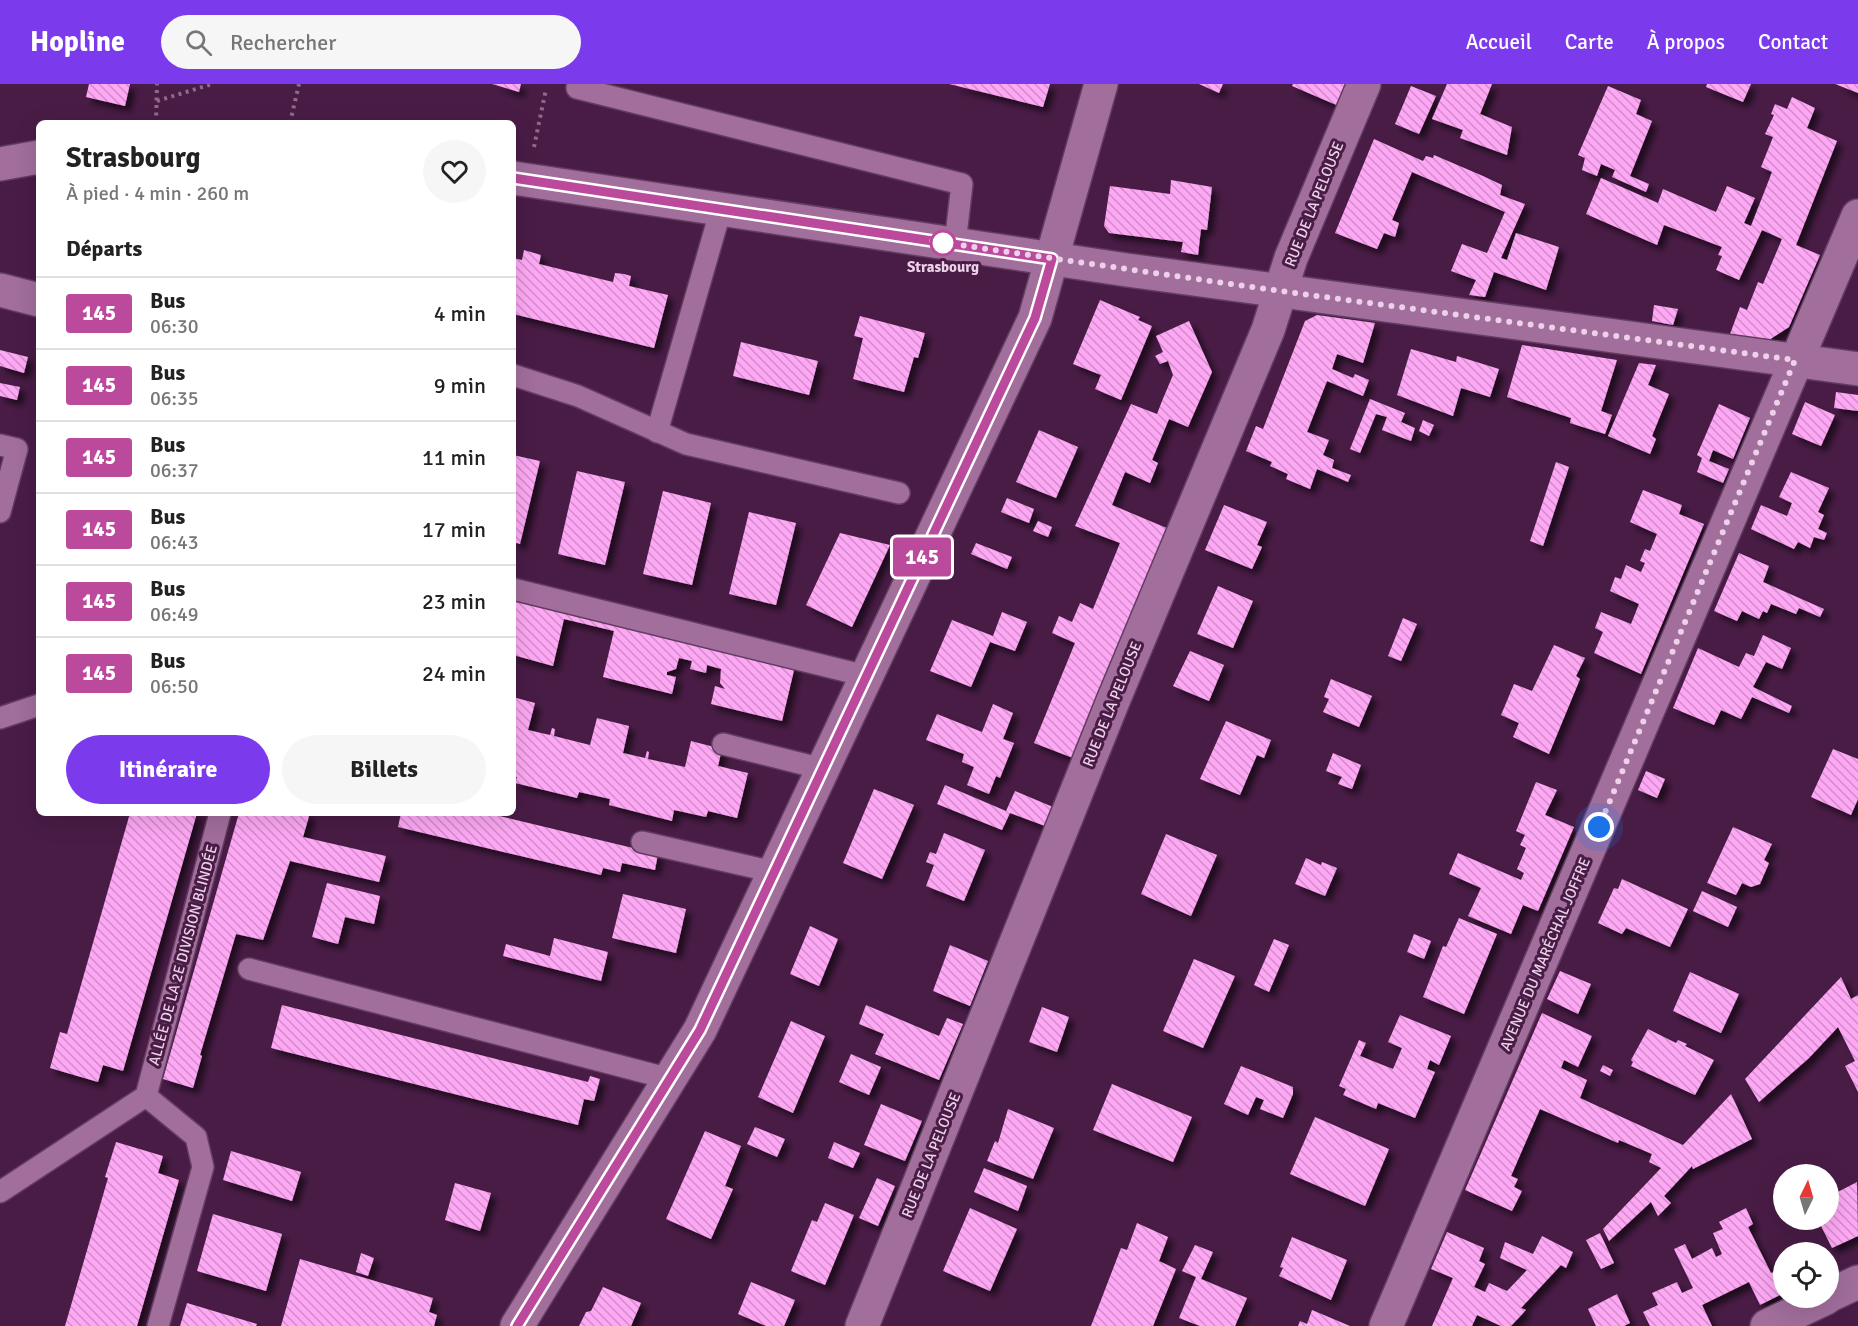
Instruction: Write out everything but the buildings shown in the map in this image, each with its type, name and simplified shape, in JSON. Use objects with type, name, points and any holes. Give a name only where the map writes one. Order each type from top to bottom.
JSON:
[{"type":"street","points":[[517,1326],[700,1030],[823,769],[1035,318],[1101,84]]},
{"type":"street","name":"RUE DE LA PELOUSE","points":[[862,1326],[1113,701],[1268,330],[1291,258],[1364,84]]},
{"type":"street","points":[[0,165],[36,158]]},
{"type":"street","points":[[520,178],[1052,259],[1858,369]]},
{"type":"street","name":"AVENUE DU MARÉCHAL JOFFRE","points":[[1386,1326],[1858,216]]},
{"type":"street","points":[[0,290],[36,299]]},
{"type":"street","points":[[1839,1291],[1858,1282]]},
{"type":"street","points":[[1767,1326],[1804,1308]]},
{"type":"lane","points":[[577,88],[962,184],[955,244]]},
{"type":"lane","points":[[657,432],[721,209]]},
{"type":"lane","points":[[516,376],[578,396],[686,444],[899,493]]},
{"type":"lane","points":[[0,445],[17,449],[0,512]]},
{"type":"lane","points":[[516,590],[866,676]]},
{"type":"lane","points":[[0,718],[36,706]]},
{"type":"lane","points":[[723,744],[823,769]]},
{"type":"lane","name":"ALLÉE DE LA 2E DIVISION BLINDÉE","points":[[146,1096],[219,816]]},
{"type":"lane","points":[[642,842],[774,872]]},
{"type":"lane","points":[[249,969],[670,1079]]},
{"type":"lane","points":[[0,1192],[146,1096],[196,1137],[203,1167],[158,1326]]},
{"type":"path","points":[[156,120],[157,84]]},
{"type":"path","points":[[157,100],[212,84]]},
{"type":"path","points":[[291,120],[298,84]]},
{"type":"path","points":[[520,178],[548,84]]},
{"type":"bus line","name":"145","points":[[516,178],[1052,259],[1035,318],[700,1030],[517,1326]]},
{"type":"place","name":"Strasbourg","points":[[943,243]]},
{"type":"route","points":[[943,243],[932,241],[1280,291],[1795,360],[1599,827]]}]
